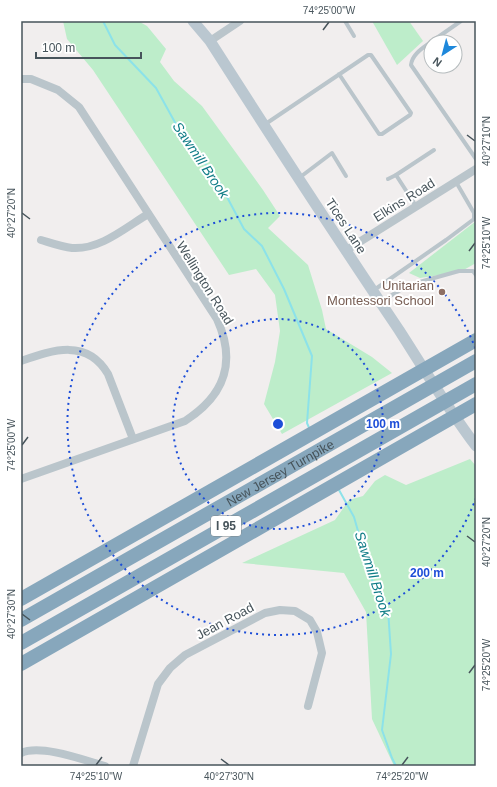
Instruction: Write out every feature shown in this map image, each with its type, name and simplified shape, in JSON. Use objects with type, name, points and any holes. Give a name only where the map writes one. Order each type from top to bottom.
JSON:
[{"type":"highway","name":"New Jersey Turnpike","points":[[21,599],[476,340]]},
{"type":"highway","name":"New Jersey Turnpike","points":[[21,620],[476,360]]},
{"type":"highway","name":"New Jersey Turnpike","points":[[21,643],[476,384]]},
{"type":"highway","name":"I 95","points":[[21,664],[473,406]]},
{"type":"street","name":"Tices Lane","points":[[194,21],[210,42],[345,251],[476,446]]},
{"type":"street","points":[[210,42],[240,21]]},
{"type":"street","name":"Wellington Road","points":[[21,79],[31,79],[58,90],[79,107],[217,319],[225,340],[227,363],[218,390],[209,402],[185,421],[21,479]]},
{"type":"street","name":"Elkins Road","points":[[345,251],[476,169]]},
{"type":"street","points":[[42,240],[74,248],[91,246],[100,243],[148,214]]},
{"type":"street","points":[[21,361],[50,351],[61,349],[80,351],[95,359],[104,367],[108,374],[133,439]]},
{"type":"street","name":"Jean Road","points":[[133,766],[158,684],[170,668],[185,655],[265,613],[280,610],[295,611],[310,620],[317,632],[322,653],[308,706]]},
{"type":"street","points":[[21,754],[27,750],[57,752],[105,766]]},
{"type":"lane","points":[[345,21],[354,36]]},
{"type":"lane","points":[[442,34],[461,21]]},
{"type":"lane","points":[[423,48],[412,59],[412,65],[476,159]]},
{"type":"lane","points":[[264,125],[339,74],[368,55],[370,55],[411,113],[410,115],[380,134],[339,74]]},
{"type":"lane","points":[[330,148],[346,176]]},
{"type":"lane","points":[[388,179],[434,150]]},
{"type":"lane","points":[[298,178],[332,153]]},
{"type":"lane","points":[[396,175],[416,207]]},
{"type":"lane","points":[[372,291],[474,219],[474,213],[456,182]]},
{"type":"lane","points":[[380,302],[409,285],[459,271],[475,272]]},
{"type":"green space","points":[[63,21],[138,21],[147,26],[166,49],[160,62],[174,81],[202,106],[280,216],[268,228],[308,265],[322,310],[326,329],[372,357],[392,373],[282,434],[264,404],[275,362],[280,331],[275,295],[256,269],[229,275],[93,70],[67,39]]},
{"type":"green space","points":[[372,21],[409,21],[423,41],[397,65]]},
{"type":"green space","points":[[476,221],[476,263],[460,272],[420,278],[409,273]]},
{"type":"green space","points":[[470,459],[476,466],[476,766],[394,766],[372,719],[366,612],[344,573],[242,563],[335,520],[349,500],[363,496],[375,481],[385,475],[406,485]]},
{"type":"waterway","name":"Sawmill Brook","points":[[103,21],[115,45],[156,88],[177,126],[219,182],[244,229],[262,246],[284,289],[312,356],[307,423],[310,430]]},
{"type":"waterway","name":"Sawmill Brook","points":[[339,490],[354,517],[372,580],[388,609],[391,654],[382,730],[396,766]]},
{"type":"place","name":"Unitarian Montessori School","points":[[442,292]]}]
